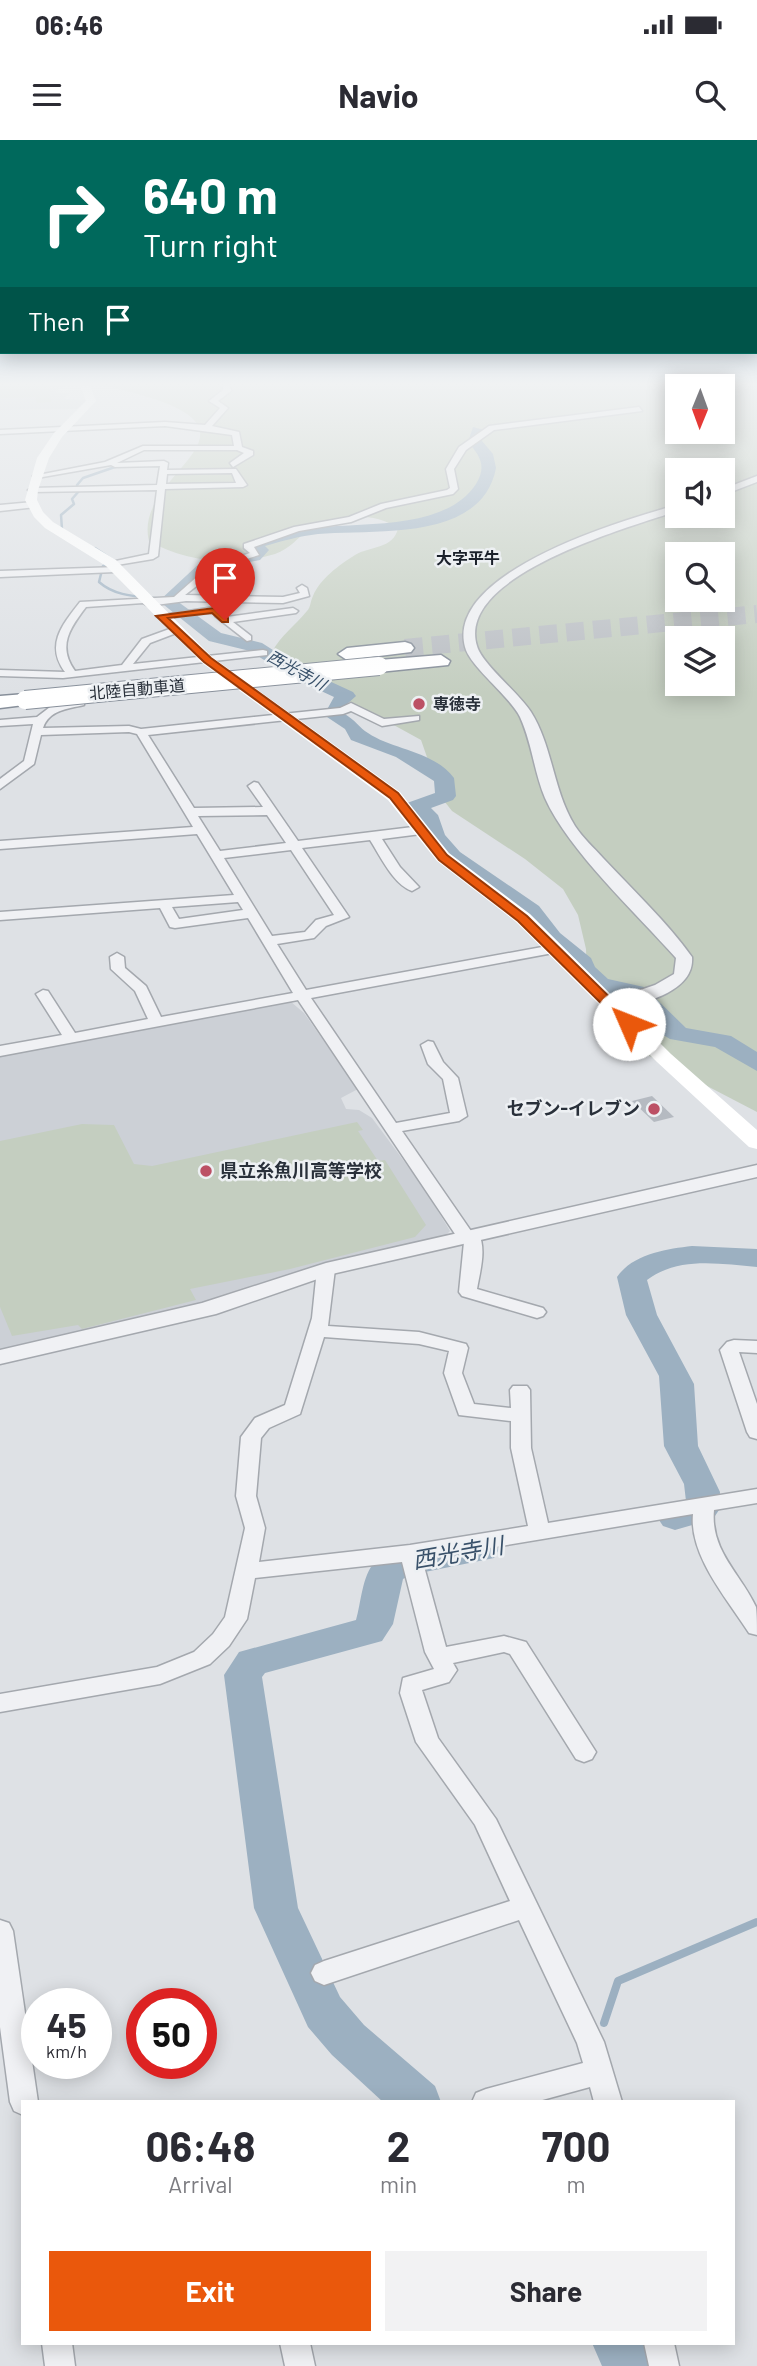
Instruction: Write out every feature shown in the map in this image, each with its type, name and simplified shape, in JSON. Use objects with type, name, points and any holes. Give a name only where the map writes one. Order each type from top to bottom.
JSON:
[{"type":"highway","name":"北陸自動車道","points":[[0,702],[24,695],[405,648]]},
{"type":"highway","name":"北陸自動車道","points":[[0,692],[24,695],[441,661]]},
{"type":"main road","points":[[33,487],[33,505],[49,526],[113,566],[174,630],[208,660],[394,796],[443,857],[523,918],[611,1006],[757,1142]]},
{"type":"street","points":[[0,574],[113,566],[153,556],[162,487]]},
{"type":"street","points":[[32,490],[167,487]]},
{"type":"street","points":[[178,598],[183,590],[223,563],[248,559],[256,553],[247,546],[297,529],[351,519],[384,506],[450,492],[454,487]]},
{"type":"street","points":[[0,508],[33,505]]},
{"type":"street","points":[[611,1006],[672,983],[685,970],[684,957],[570,830],[552,797],[532,726],[519,704],[471,649],[466,639],[466,623],[481,597],[538,561],[665,513]]},
{"type":"street","points":[[72,674],[59,660],[58,648],[64,628],[83,604],[178,598],[283,600],[306,594],[302,588]]},
{"type":"street","points":[[200,599],[247,638]]},
{"type":"street","points":[[161,616],[214,610]]},
{"type":"street","points":[[225,620],[293,611]]},
{"type":"street","points":[[123,669],[146,641],[174,630]]},
{"type":"street","points":[[58,706],[47,681],[55,677],[263,653]]},
{"type":"street","points":[[123,669],[144,696]]},
{"type":"street","points":[[0,673],[24,671],[55,677]]},
{"type":"street","points":[[0,723],[40,720],[58,706],[245,688]]},
{"type":"street","points":[[36,732],[129,729],[141,732],[284,715],[344,711],[352,706],[382,723],[415,718]]},
{"type":"street","points":[[0,785],[30,762],[40,720]]},
{"type":"street","points":[[141,732],[302,996],[469,1236],[474,1251],[468,1292],[537,1312]]},
{"type":"street","points":[[254,786],[342,917],[321,923],[309,935],[269,941]]},
{"type":"street","points":[[190,812],[271,811]]},
{"type":"street","points":[[0,845],[201,830]]},
{"type":"street","points":[[217,855],[421,830]]},
{"type":"street","points":[[374,836],[395,869],[412,887]]},
{"type":"street","points":[[0,916],[242,898]]},
{"type":"street","points":[[164,904],[175,925],[253,913]]},
{"type":"street","points":[[0,1051],[553,949]]},
{"type":"street","points":[[117,957],[118,969],[141,989],[157,1023]]},
{"type":"street","points":[[43,993],[71,1038]]},
{"type":"street","points":[[393,1128],[459,1116],[450,1079],[436,1064],[429,1045]]},
{"type":"street","points":[[0,1357],[208,1309],[326,1269],[757,1171]]},
{"type":"street","points":[[0,1703],[160,1675],[202,1658],[221,1640],[236,1619],[255,1528],[246,1496],[251,1437],[261,1423],[293,1409],[317,1331],[326,1269]]},
{"type":"street","points":[[317,1331],[419,1338],[459,1348],[453,1374],[466,1410],[520,1415]]},
{"type":"street","points":[[757,1347],[734,1346],[729,1350],[757,1432]]},
{"type":"street","points":[[520,1390],[521,1448],[539,1531]]},
{"type":"street","points":[[248,1571],[410,1553],[757,1496]]},
{"type":"street","points":[[704,1506],[701,1517],[704,1541],[757,1628]]},
{"type":"street","points":[[410,1553],[436,1652],[446,1670],[441,1676],[411,1684],[411,1693],[428,1742],[484,1819],[590,2042],[607,2100]]},
{"type":"street","points":[[440,1657],[505,1644],[518,1648],[584,1752]]},
{"type":"street","points":[[324,1973],[526,1907]]},
{"type":"street","points":[[0,1931],[24,2100]]},
{"type":"street","points":[[493,2100],[599,2071]]},
{"type":"street","points":[[57,2345],[60,2366]]},
{"type":"street","points":[[295,2345],[300,2366]]},
{"type":"street","points":[[659,2345],[664,2366]]},
{"type":"shaded area","name":"県立糸魚川高等学校","points":[[290,1001],[304,1013],[358,1089],[341,1098],[346,1109],[359,1110],[372,1118],[424,1188],[450,1231],[442,1239],[215,1302],[0,1350],[0,1053]]},
{"type":"green space","points":[[166,487],[665,487],[665,528],[735,528],[735,487],[757,487],[757,1112],[638,1050],[613,1025],[587,980],[586,949],[578,915],[563,889],[525,859],[452,811],[441,797],[421,740],[361,707],[298,679],[278,666],[272,652],[308,609],[316,590],[325,578],[355,555],[392,540],[398,528],[378,519],[343,517],[310,529],[290,546],[275,554],[226,561],[178,554],[149,541],[150,514]]},
{"type":"green space","points":[[357,1122],[363,1130],[358,1131],[378,1161],[385,1160],[426,1225],[415,1237],[290,1269],[190,1289],[196,1300],[82,1329],[78,1325],[12,1336],[0,1307],[0,1141],[82,1124],[114,1125],[134,1164],[152,1166]]},
{"type":"building","name":"セブン-イレブン","points":[[652,1096],[674,1117],[654,1122],[632,1101]]},
{"type":"waterway","points":[[62,529],[61,515],[74,504],[72,499],[79,491],[78,487]]},
{"type":"waterway","name":"西光寺川","points":[[481,487],[474,498],[458,511],[438,519],[392,527],[316,530],[251,546],[261,550],[255,557],[207,565],[167,601],[215,637],[256,647],[295,672],[347,696],[338,702],[333,715],[353,726],[358,736],[403,753],[444,778],[446,796],[414,807],[428,815],[435,836],[452,857],[531,911],[552,938],[583,963],[583,969],[600,985],[635,992],[669,1028],[679,1034],[722,1041],[757,1063]]},
{"type":"waterway","points":[[95,548],[113,560],[103,566],[99,582],[121,594],[163,599]]},
{"type":"waterway","name":"西光寺川","points":[[675,1517],[701,1510],[703,1492],[681,1446],[678,1428],[678,1384],[642,1315],[633,1290],[632,1277],[645,1267],[675,1257],[708,1255],[757,1258]]},
{"type":"waterway","name":"西光寺川","points":[[416,2100],[348,2040],[324,2012],[276,1908],[243,1675],[252,1662],[369,1631],[374,1624],[387,1572],[401,1563],[481,1549]]},
{"type":"waterway","points":[[604,2023],[618,1981],[757,1922]]},
{"type":"waterway","name":"西光寺川","points":[[619,2345],[628,2366]]},
{"type":"tunnel","points":[[405,648],[757,614]]},
{"type":"place","name":"専徳寺","points":[[419,704]]},
{"type":"place","name":"セブン-イレブン","points":[[654,1109]]},
{"type":"place","name":"県立糸魚川高等学校","points":[[206,1171]]},
{"type":"district","name":"大字平牛","points":[[468,558]]},
{"type":"route","points":[[225,620],[214,610],[161,616],[208,660],[385,788],[403,805],[443,857],[523,918],[629,1024]]}]
